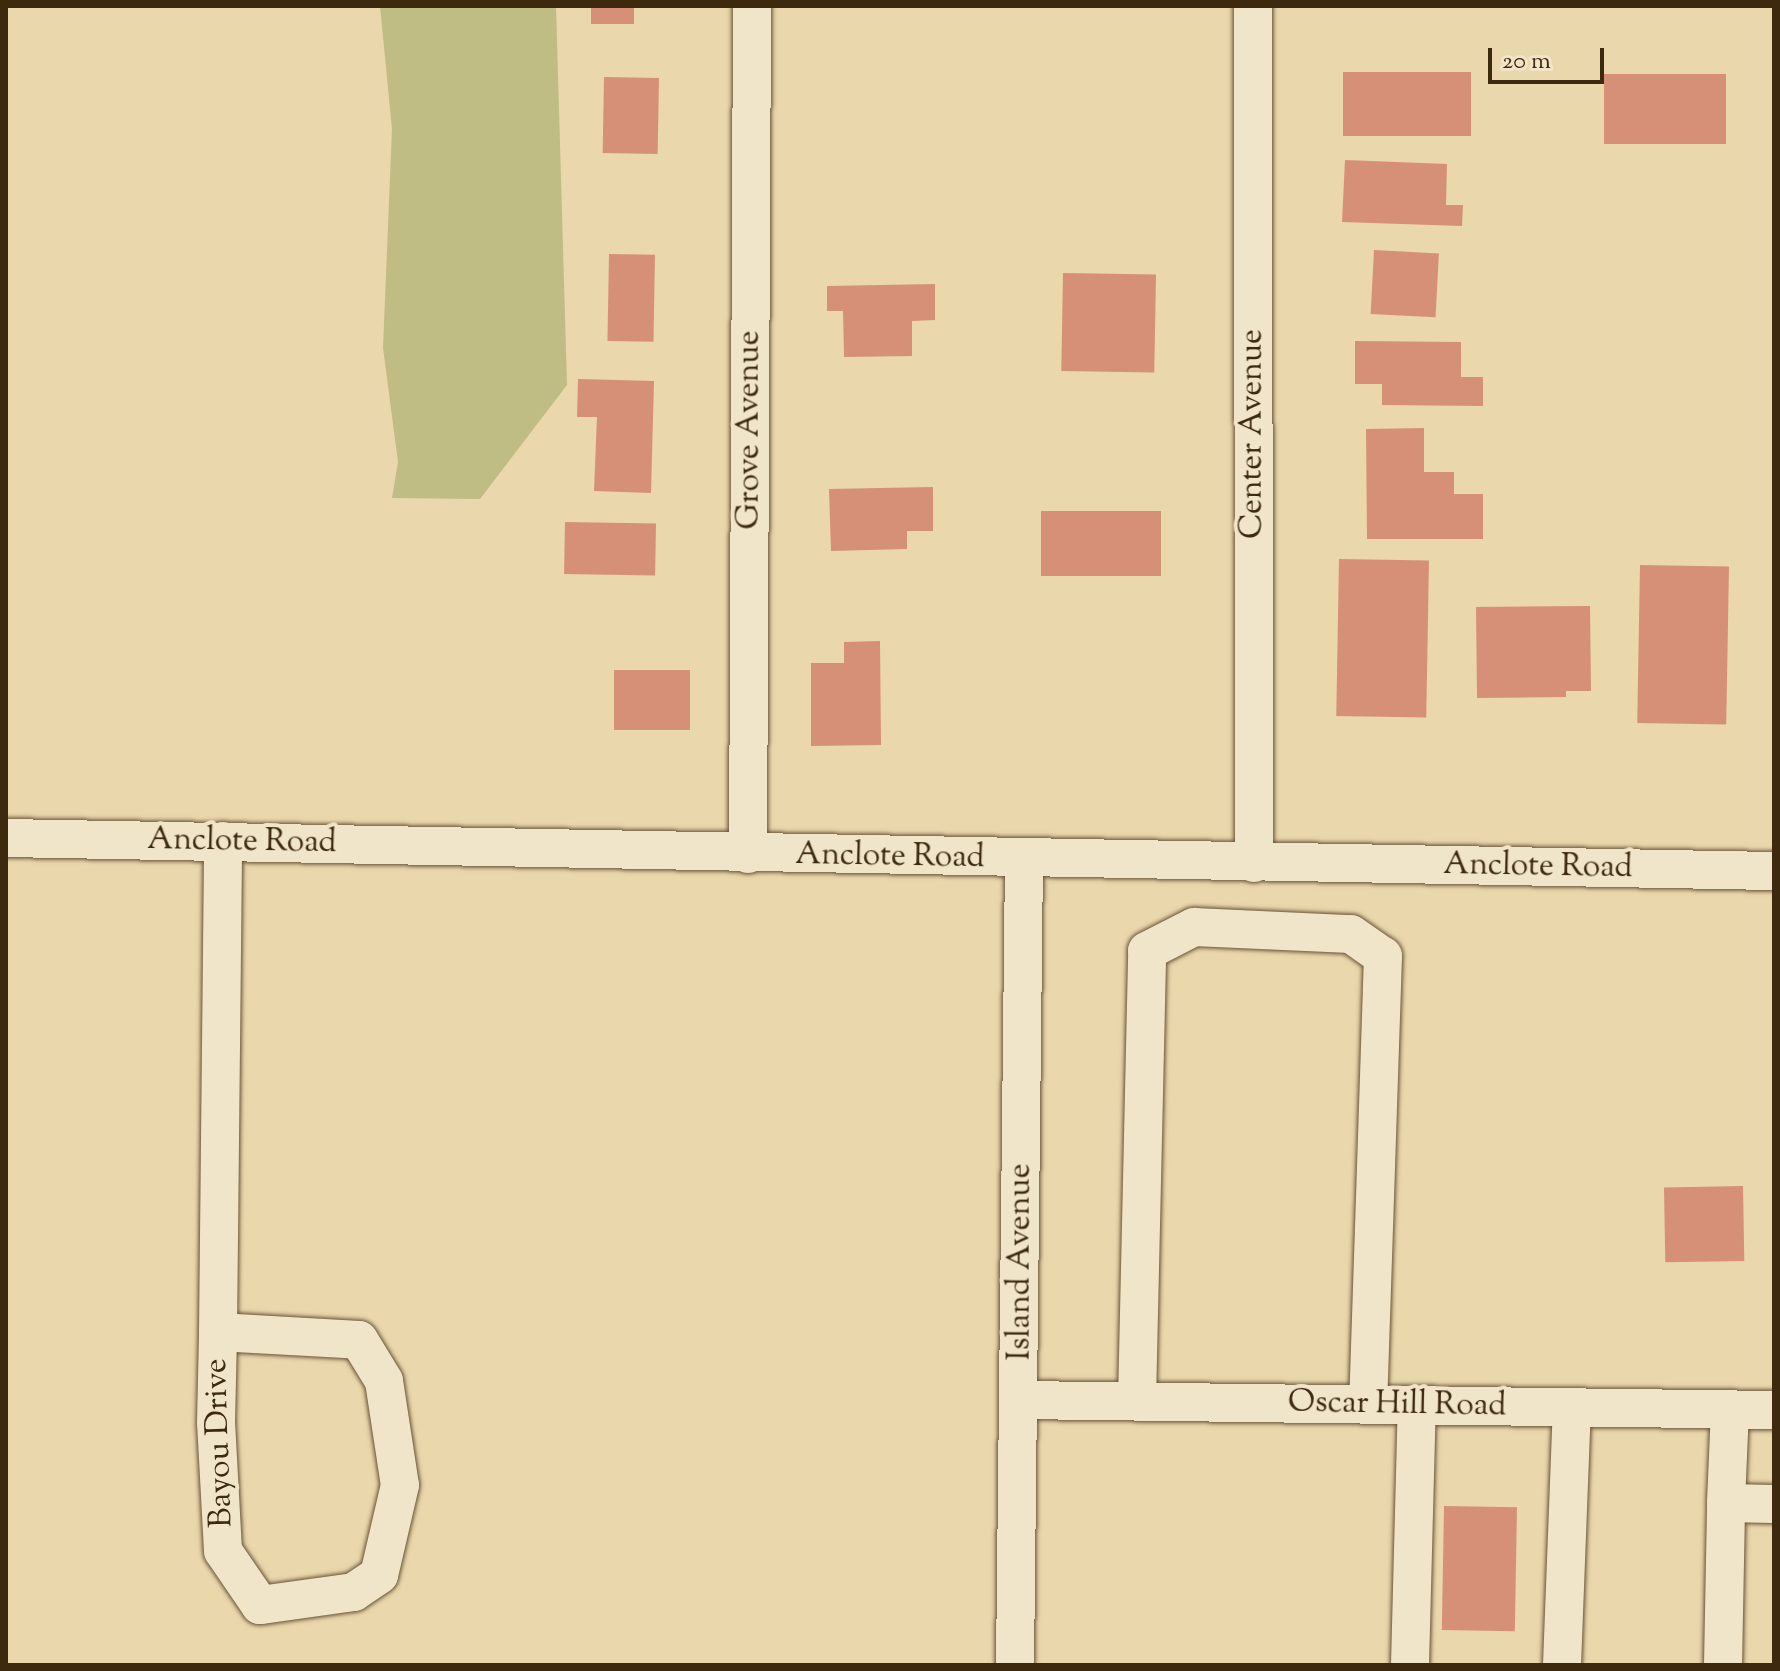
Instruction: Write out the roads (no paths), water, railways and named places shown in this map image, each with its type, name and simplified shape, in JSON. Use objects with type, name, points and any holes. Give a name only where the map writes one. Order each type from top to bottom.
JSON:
[{"type":"street","name":"Grove Avenue","points":[[748,854],[752,6]]},
{"type":"street","name":"Center Avenue","points":[[1253,6],[1254,863]]},
{"type":"street","name":"Anclote Road","points":[[6,838],[1774,871]]},
{"type":"street","name":"Bayou Drive","points":[[218,1332],[359,1340],[384,1381],[400,1485],[379,1575],[354,1592],[260,1605],[223,1551],[218,1332],[223,841]]},
{"type":"street","name":"Island Avenue","points":[[1015,1665],[1024,859]]},
{"type":"street","points":[[1137,1401],[1147,951],[1194,927],[1351,934],[1383,956],[1368,1405]]},
{"type":"street","name":"Oscar Hill Road","points":[[1020,1400],[1774,1410]]},
{"type":"street","points":[[1410,1665],[1417,1405]]},
{"type":"street","points":[[1562,1665],[1572,1407]]},
{"type":"street","points":[[1723,1665],[1730,1410]]},
{"type":"street","points":[[1726,1503],[1774,1504]]}]
